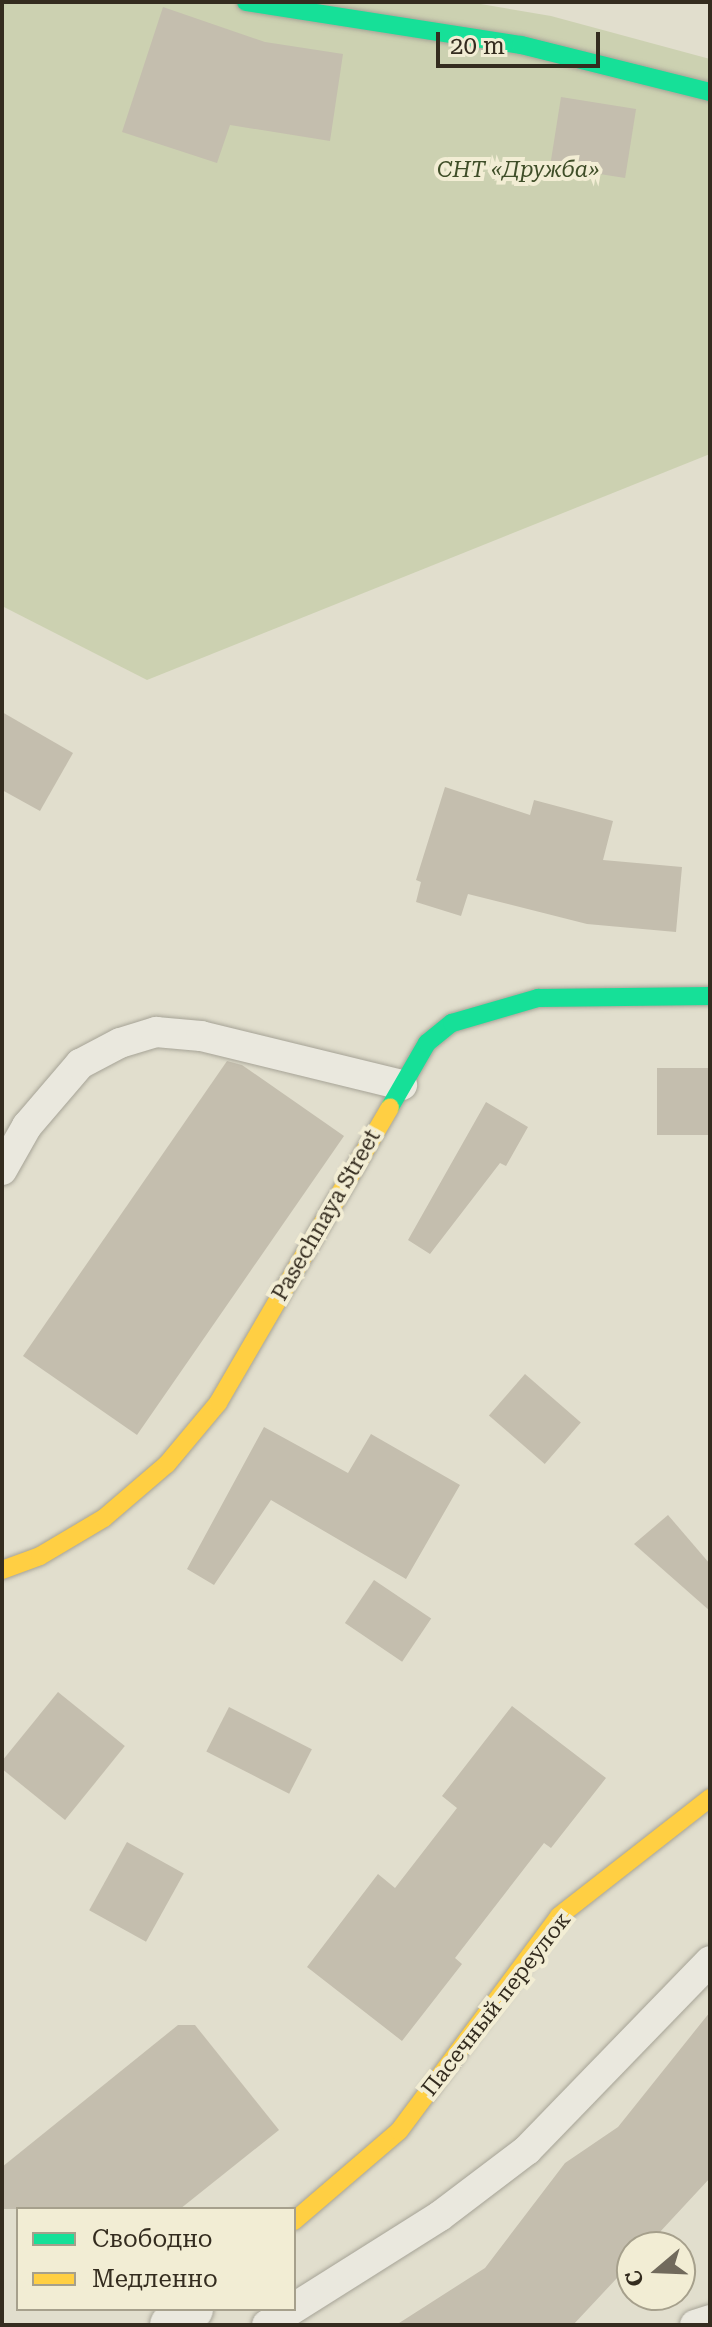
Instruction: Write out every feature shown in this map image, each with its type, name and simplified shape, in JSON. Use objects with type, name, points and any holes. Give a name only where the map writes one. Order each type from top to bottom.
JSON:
[{"type":"street","points":[[246,2],[521,45],[710,92]]},
{"type":"street","name":"Pasechnaya Street","points":[[2,1570],[40,1556],[104,1518],[167,1464],[218,1403],[427,1043],[452,1023],[485,1010],[538,998],[710,996]]},
{"type":"street","name":"Пасечный переулок","points":[[296,2219],[399,2131],[559,1916],[709,1802]]},
{"type":"street","points":[[172,2325],[189,2311]]},
{"type":"lane","points":[[2,1170],[27,1126],[80,1064],[120,1043],[156,1032],[201,1036],[402,1085]]},
{"type":"lane","points":[[296,2307],[440,2216],[527,2150],[710,1961]]},
{"type":"lane","points":[[267,2325],[289,2311]]},
{"type":"lane","points":[[695,2325],[710,2320]]},
{"type":"green space","name":"СНТ «Дружба»","points":[[2,2],[469,2],[551,16],[710,59],[710,454],[147,680],[2,606]]},
{"type":"building","points":[[163,7],[265,42],[343,54],[330,141],[230,125],[217,163],[122,132]]},
{"type":"building","points":[[561,97],[636,109],[625,178],[550,166]]},
{"type":"building","points":[[2,712],[73,753],[40,811],[2,790]]},
{"type":"building","points":[[445,787],[530,815],[534,800],[613,821],[603,860],[682,867],[676,932],[587,924],[468,894],[461,916],[416,902],[421,882],[416,880]]},
{"type":"building","points":[[227,1061],[242,1065],[344,1136],[137,1435],[23,1356]]},
{"type":"building","points":[[657,1068],[710,1068],[710,1135],[657,1135]]},
{"type":"building","points":[[486,1102],[528,1127],[506,1166],[500,1163],[430,1254],[408,1240]]},
{"type":"building","points":[[525,1374],[581,1423],[545,1464],[489,1416]]},
{"type":"building","points":[[264,1427],[348,1473],[371,1434],[460,1485],[406,1579],[271,1500],[214,1585],[187,1569]]},
{"type":"building","points":[[668,1515],[710,1564],[710,1611],[634,1544]]},
{"type":"building","points":[[374,1580],[431,1619],[402,1662],[345,1623]]},
{"type":"building","points":[[58,1692],[125,1746],[65,1820],[2,1769],[2,1761]]},
{"type":"building","points":[[512,1706],[606,1778],[551,1848],[544,1843],[455,1958],[462,1964],[402,2041],[307,1967],[378,1874],[395,1888],[457,1808],[442,1796]]},
{"type":"building","points":[[229,1707],[312,1749],[289,1794],[206,1752]]},
{"type":"building","points":[[127,1842],[184,1874],[146,1942],[89,1910]]},
{"type":"building","points":[[710,2012],[710,2178],[661,2231],[616,2231],[616,2279],[573,2325],[396,2325],[485,2268],[565,2163],[618,2127]]},
{"type":"building","points":[[178,2025],[195,2025],[279,2130],[183,2207],[2,2209],[2,2167]]},
{"type":"traffic: fast","points":[[246,2],[521,45],[710,92]]},
{"type":"traffic: fast","points":[[390,1107],[427,1043],[452,1023],[538,998],[710,996]]},
{"type":"traffic: slow","points":[[2,1570],[40,1556],[104,1518],[167,1464],[218,1403],[390,1107]]},
{"type":"traffic: slow","points":[[296,2219],[399,2131],[559,1916],[710,1798]]}]
